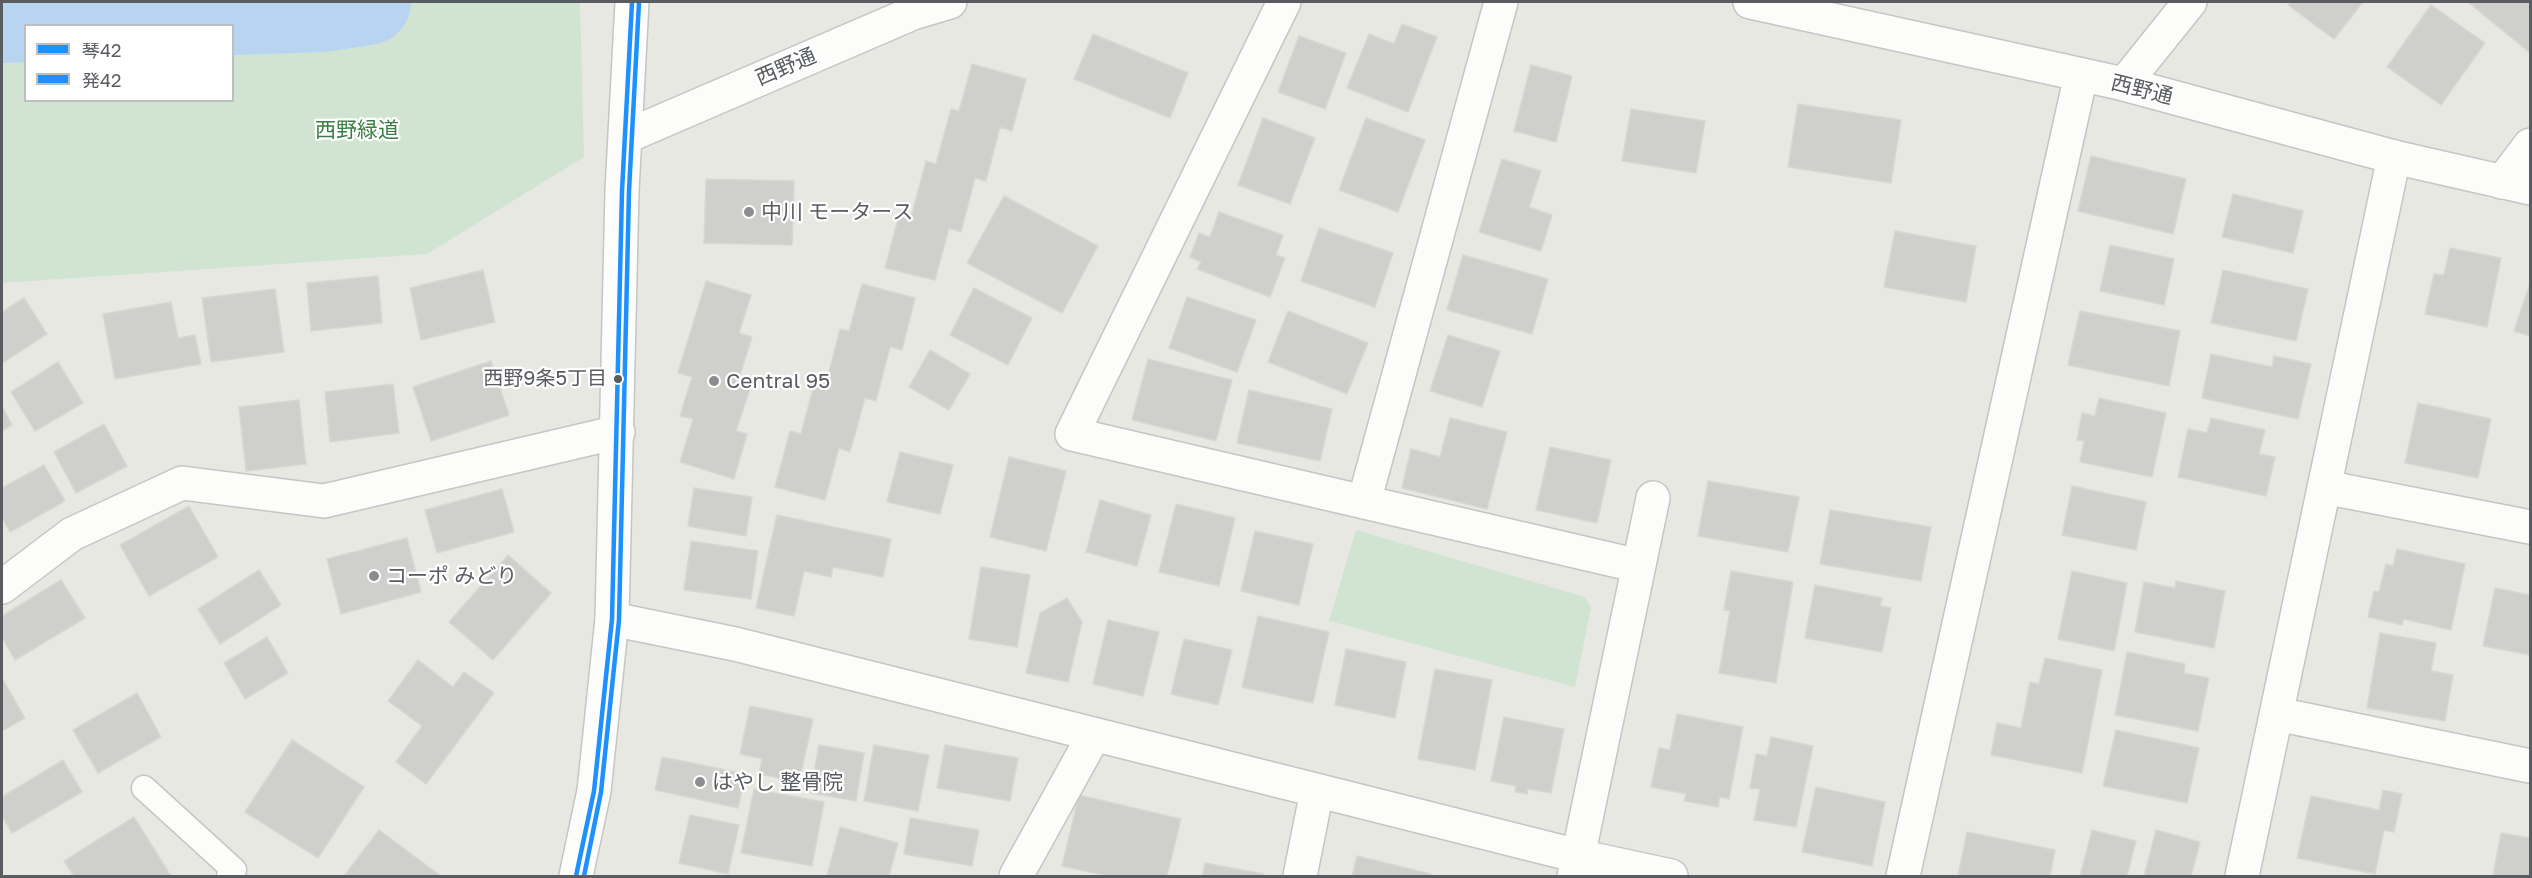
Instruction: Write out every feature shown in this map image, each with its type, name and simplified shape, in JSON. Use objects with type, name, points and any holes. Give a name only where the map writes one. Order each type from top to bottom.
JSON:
[{"type":"street","points":[[576,876],[594,792],[612,619],[625,137],[632,2]]},
{"type":"street","name":"西野通","points":[[625,137],[913,13],[950,2]]},
{"type":"street","points":[[1284,2],[1072,434],[1639,566]]},
{"type":"street","points":[[1364,502],[1501,2]]},
{"type":"street","name":"西野通","points":[[1758,2],[2124,84],[2394,157],[2516,185]]},
{"type":"street","points":[[2124,84],[2190,2]]},
{"type":"street","points":[[1903,876],[2081,75]]},
{"type":"street","points":[[2516,185],[2530,145]]},
{"type":"street","points":[[2242,876],[2394,157]]},
{"type":"street","points":[[2,587],[72,534],[182,483],[324,501],[618,432]]},
{"type":"street","points":[[2325,487],[2530,527]]},
{"type":"street","points":[[1576,866],[1653,498]]},
{"type":"street","points":[[612,619],[735,644],[1317,791],[1576,866],[1671,876]]},
{"type":"street","points":[[2277,714],[2530,766]]},
{"type":"street","points":[[1016,876],[1094,735]]},
{"type":"street","points":[[1300,876],[1317,791]]},
{"type":"lane","points":[[144,788],[234,870],[229,876]]},
{"type":"green space","name":"西野緑道","points":[[2,2],[580,2],[584,157],[427,254],[2,283]]},
{"type":"green space","points":[[1356,530],[1585,597],[1591,608],[1575,687],[1329,621]]},
{"type":"building","points":[[2291,2],[2363,2],[2334,39],[2288,5]]},
{"type":"building","points":[[2468,2],[2530,2],[2530,53]]},
{"type":"building","points":[[2431,5],[2485,43],[2441,105],[2387,67]]},
{"type":"building","points":[[1402,24],[1437,37],[1408,112],[1347,88],[1369,34],[1394,44]]},
{"type":"building","points":[[1093,34],[1188,73],[1170,118],[1074,79]]},
{"type":"building","points":[[1299,36],[1346,53],[1325,109],[1278,92]]},
{"type":"building","points":[[972,64],[1026,79],[1012,131],[1000,127],[986,181],[975,178],[961,232],[949,228],[935,280],[885,268],[900,211],[912,214],[926,161],[936,164],[951,109],[959,111]]},
{"type":"building","points":[[1531,65],[1572,76],[1556,142],[1514,131]]},
{"type":"building","points":[[1798,104],[1901,120],[1891,183],[1788,167]]},
{"type":"building","points":[[1631,109],[1705,121],[1696,173],[1622,161]]},
{"type":"building","points":[[1263,118],[1315,138],[1290,204],[1238,185]]},
{"type":"building","points":[[1366,118],[1425,140],[1398,212],[1339,190]]},
{"type":"building","points":[[2091,156],[2186,179],[2173,234],[2078,211]]},
{"type":"building","points":[[1502,159],[1541,171],[1529,207],[1552,215],[1541,251],[1479,232]]},
{"type":"building","name":"中川 モータース","points":[[706,179],[794,181],[792,245],[704,243]]},
{"type":"building","points":[[2233,194],[2303,211],[2293,253],[2222,237]]},
{"type":"building","points":[[1004,196],[1098,246],[1062,313],[967,263]]},
{"type":"building","points":[[1219,212],[1283,235],[1276,255],[1285,258],[1270,297],[1197,269],[1201,262],[1190,257],[1199,233],[1210,237]]},
{"type":"building","points":[[1319,228],[1393,253],[1375,307],[1301,281]]},
{"type":"building","points":[[1895,231],[1976,246],[1966,302],[1884,287]]},
{"type":"building","points":[[2110,245],[2174,259],[2164,305],[2100,291]]},
{"type":"building","points":[[2450,248],[2501,258],[2487,327],[2425,314],[2434,274],[2444,275]]},
{"type":"building","points":[[1463,255],[1548,279],[1532,334],[1447,310]]},
{"type":"building","points":[[483,270],[495,322],[421,340],[410,288]]},
{"type":"building","points":[[2223,270],[2308,289],[2296,341],[2211,323]]},
{"type":"building","points":[[378,276],[382,323],[311,331],[307,283]]},
{"type":"building","name":"Central 95","points":[[706,281],[751,295],[739,333],[752,337],[737,385],[750,389],[736,431],[747,434],[734,479],[680,462],[693,419],[680,416],[692,377],[678,373]]},
{"type":"building","points":[[2530,283],[2530,336],[2514,331]]},
{"type":"building","points":[[862,284],[915,298],[902,350],[890,347],[876,401],[865,398],[850,452],[839,448],[825,500],[775,487],[790,431],[801,434],[815,381],[826,384],[840,329],[849,331]]},
{"type":"building","points":[[974,288],[1032,318],[1008,365],[950,335]]},
{"type":"building","points":[[275,289],[284,352],[211,362],[202,298]]},
{"type":"building","points":[[1187,297],[1256,320],[1237,372],[1169,348]]},
{"type":"building","points":[[24,298],[47,334],[2,363],[2,312]]},
{"type":"building","points":[[171,302],[178,338],[195,335],[201,364],[115,379],[103,314]]},
{"type":"building","points":[[1288,311],[1368,343],[1347,394],[1268,362]]},
{"type":"building","points":[[2080,311],[2180,331],[2169,386],[2068,365]]},
{"type":"building","points":[[1448,335],[1500,351],[1482,407],[1430,391]]},
{"type":"building","points":[[930,350],[970,374],[949,410],[909,387]]},
{"type":"building","points":[[2211,354],[2272,367],[2274,356],[2311,364],[2298,419],[2202,398]]},
{"type":"building","points":[[1148,359],[1232,380],[1216,441],[1132,420]]},
{"type":"building","points":[[491,361],[509,415],[431,441],[413,387]]},
{"type":"building","points":[[58,362],[83,403],[35,431],[11,392]]},
{"type":"building","points":[[393,384],[399,433],[330,442],[325,392]]},
{"type":"building","points":[[1249,390],[1332,409],[1320,461],[1237,443]]},
{"type":"building","points":[[2099,398],[2166,413],[2152,477],[2080,462],[2084,441],[2077,440],[2082,413],[2095,416]]},
{"type":"building","points":[[299,400],[306,464],[246,471],[239,407]]},
{"type":"building","points":[[2418,403],[2491,419],[2478,478],[2405,463]]},
{"type":"building","points":[[2,406],[12,425],[2,431]]},
{"type":"building","points":[[1450,418],[1507,432],[1487,509],[1402,488],[1411,449],[1440,457]]},
{"type":"building","points":[[2211,418],[2265,430],[2259,454],[2275,457],[2266,496],[2178,477],[2188,429],[2207,433]]},
{"type":"building","points":[[104,424],[127,466],[76,493],[54,452]]},
{"type":"building","points":[[1550,447],[1611,460],[1597,523],[1536,510]]},
{"type":"building","points":[[900,452],[953,465],[940,514],[887,502]]},
{"type":"building","points":[[1009,457],[1066,471],[1046,551],[990,537]]},
{"type":"building","points":[[44,465],[65,501],[10,532],[2,518],[2,488]]},
{"type":"building","points":[[1708,481],[1799,497],[1788,552],[1698,536]]},
{"type":"building","points":[[2072,486],[2146,502],[2136,550],[2062,535]]},
{"type":"building","points":[[694,488],[752,497],[746,536],[688,526]]},
{"type":"building","points":[[502,489],[514,532],[437,553],[425,510]]},
{"type":"building","points":[[1100,500],[1151,515],[1137,566],[1086,552]]},
{"type":"building","points":[[1176,504],[1235,518],[1219,586],[1159,572]]},
{"type":"building","points":[[189,506],[218,557],[149,596],[120,545]]},
{"type":"building","points":[[1830,510],[1931,527],[1921,581],[1820,564]]},
{"type":"building","points":[[777,515],[891,539],[883,577],[833,567],[831,577],[804,571],[794,616],[756,608]]},
{"type":"building","points":[[1255,531],[1313,544],[1299,605],[1241,591]]},
{"type":"building","name":"コーポ みどり","points":[[407,538],[421,592],[341,614],[327,559]]},
{"type":"building","points":[[691,541],[758,551],[751,599],[684,590]]},
{"type":"building","points":[[2397,549],[2465,564],[2451,630],[2404,619],[2402,625],[2368,617],[2374,591],[2379,592],[2386,564],[2393,566]]},
{"type":"building","points":[[508,555],[551,593],[493,660],[449,622]]},
{"type":"building","points":[[981,567],[1030,575],[1017,647],[969,639]]},
{"type":"building","points":[[259,570],[281,605],[220,644],[198,609]]},
{"type":"building","points":[[1731,571],[1793,582],[1776,683],[1719,673],[1730,611],[1724,610]]},
{"type":"building","points":[[2072,571],[2127,583],[2114,651],[2058,639]]},
{"type":"building","points":[[61,580],[85,618],[15,660],[2,637],[2,616]]},
{"type":"building","points":[[2176,581],[2225,591],[2214,648],[2135,632],[2144,582],[2175,588]]},
{"type":"building","points":[[1815,585],[1882,598],[1880,606],[1891,608],[1882,652],[1805,638]]},
{"type":"building","points":[[2495,588],[2530,595],[2530,655],[2483,646]]},
{"type":"building","points":[[1067,598],[1082,622],[1068,682],[1026,673],[1040,613]]},
{"type":"building","points":[[1258,616],[1329,632],[1313,703],[1242,687]]},
{"type":"building","points":[[1108,620],[1159,632],[1143,696],[1093,684]]},
{"type":"building","points":[[2380,633],[2436,643],[2431,671],[2453,675],[2445,721],[2367,708]]},
{"type":"building","points":[[267,637],[288,673],[245,699],[224,663]]},
{"type":"building","points":[[1184,639],[1232,650],[1218,705],[1171,694]]},
{"type":"building","points":[[1346,649],[1406,662],[1395,718],[1335,705]]},
{"type":"building","points":[[2127,652],[2185,664],[2184,673],[2209,678],[2198,731],[2115,715]]},
{"type":"building","points":[[2045,658],[2102,670],[2082,773],[1991,755],[1997,723],[2021,728],[2030,682],[2039,684]]},
{"type":"building","points":[[418,660],[453,687],[464,672],[494,693],[426,784],[396,762],[422,726],[388,701]]},
{"type":"building","points":[[1435,669],[1492,680],[1475,770],[1418,759]]},
{"type":"building","points":[[2,678],[25,718],[2,731]]},
{"type":"building","points":[[137,693],[161,737],[98,773],[73,730]]},
{"type":"building","points":[[750,706],[813,719],[799,782],[759,774],[762,759],[740,754]]},
{"type":"building","points":[[1677,714],[1743,727],[1729,799],[1720,797],[1718,807],[1684,801],[1686,794],[1651,787],[1659,748],[1670,750]]},
{"type":"building","points":[[1504,717],[1564,729],[1551,793],[1528,789],[1527,794],[1515,792],[1516,786],[1491,781]]},
{"type":"building","points":[[2116,730],[2199,748],[2187,803],[2103,786]]},
{"type":"building","points":[[1771,737],[1813,746],[1796,827],[1754,820],[1760,789],[1750,788],[1756,754],[1767,756]]},
{"type":"building","points":[[292,740],[364,787],[318,858],[245,812]]},
{"type":"building","points":[[819,745],[864,753],[856,801],[810,793]]},
{"type":"building","points":[[874,745],[929,755],[918,811],[864,801]]},
{"type":"building","points":[[945,745],[1018,758],[1010,801],[937,788]]},
{"type":"building","name":"はやし 整骨院","points":[[662,757],[746,774],[738,808],[655,790]]},
{"type":"building","points":[[63,760],[82,792],[12,833],[2,816],[2,797]]},
{"type":"building","points":[[1816,787],[1885,802],[1872,866],[1802,852]]},
{"type":"building","points":[[754,789],[824,802],[812,866],[741,853]]},
{"type":"building","points":[[2383,790],[2402,794],[2394,832],[2384,830],[2375,874],[2297,858],[2311,796],[2379,810]]},
{"type":"building","points":[[1079,795],[1181,819],[1167,876],[1108,876],[1062,866]]},
{"type":"building","points":[[690,815],[739,825],[728,874],[679,863]]},
{"type":"building","points":[[134,817],[171,876],[74,876],[64,861]]},
{"type":"building","points":[[910,818],[979,830],[972,866],[904,854]]},
{"type":"building","points":[[840,827],[898,843],[889,876],[827,876]]},
{"type":"building","points":[[379,830],[441,876],[344,876]]},
{"type":"building","points":[[2092,830],[2136,841],[2127,876],[2080,876]]},
{"type":"building","points":[[2156,830],[2200,842],[2191,876],[2144,876]]},
{"type":"building","points":[[1967,832],[2055,850],[2050,876],[1958,876]]},
{"type":"building","points":[[2501,833],[2530,838],[2530,876],[2493,876]]},
{"type":"building","points":[[1357,856],[1431,874],[1431,876],[1352,876]]},
{"type":"building","points":[[1205,863],[1264,874],[1264,876],[1202,876]]},
{"type":"waterway","points":[[2,20],[322,9],[368,2]]},
{"type":"transit line","name":"琴42","points":[[576,876],[594,791],[612,619],[622,191],[632,2]]},
{"type":"transit line","name":"発42","points":[[584,876],[601,792],[619,620],[629,191],[639,2]]},
{"type":"place","name":"中川 モータース","points":[[749,212]]},
{"type":"place","name":"西野9条5丁目","points":[[618,379]]},
{"type":"place","name":"Central 95","points":[[714,381]]},
{"type":"place","name":"コーポ みどり","points":[[374,576]]},
{"type":"place","name":"はやし 整骨院","points":[[700,782]]}]
